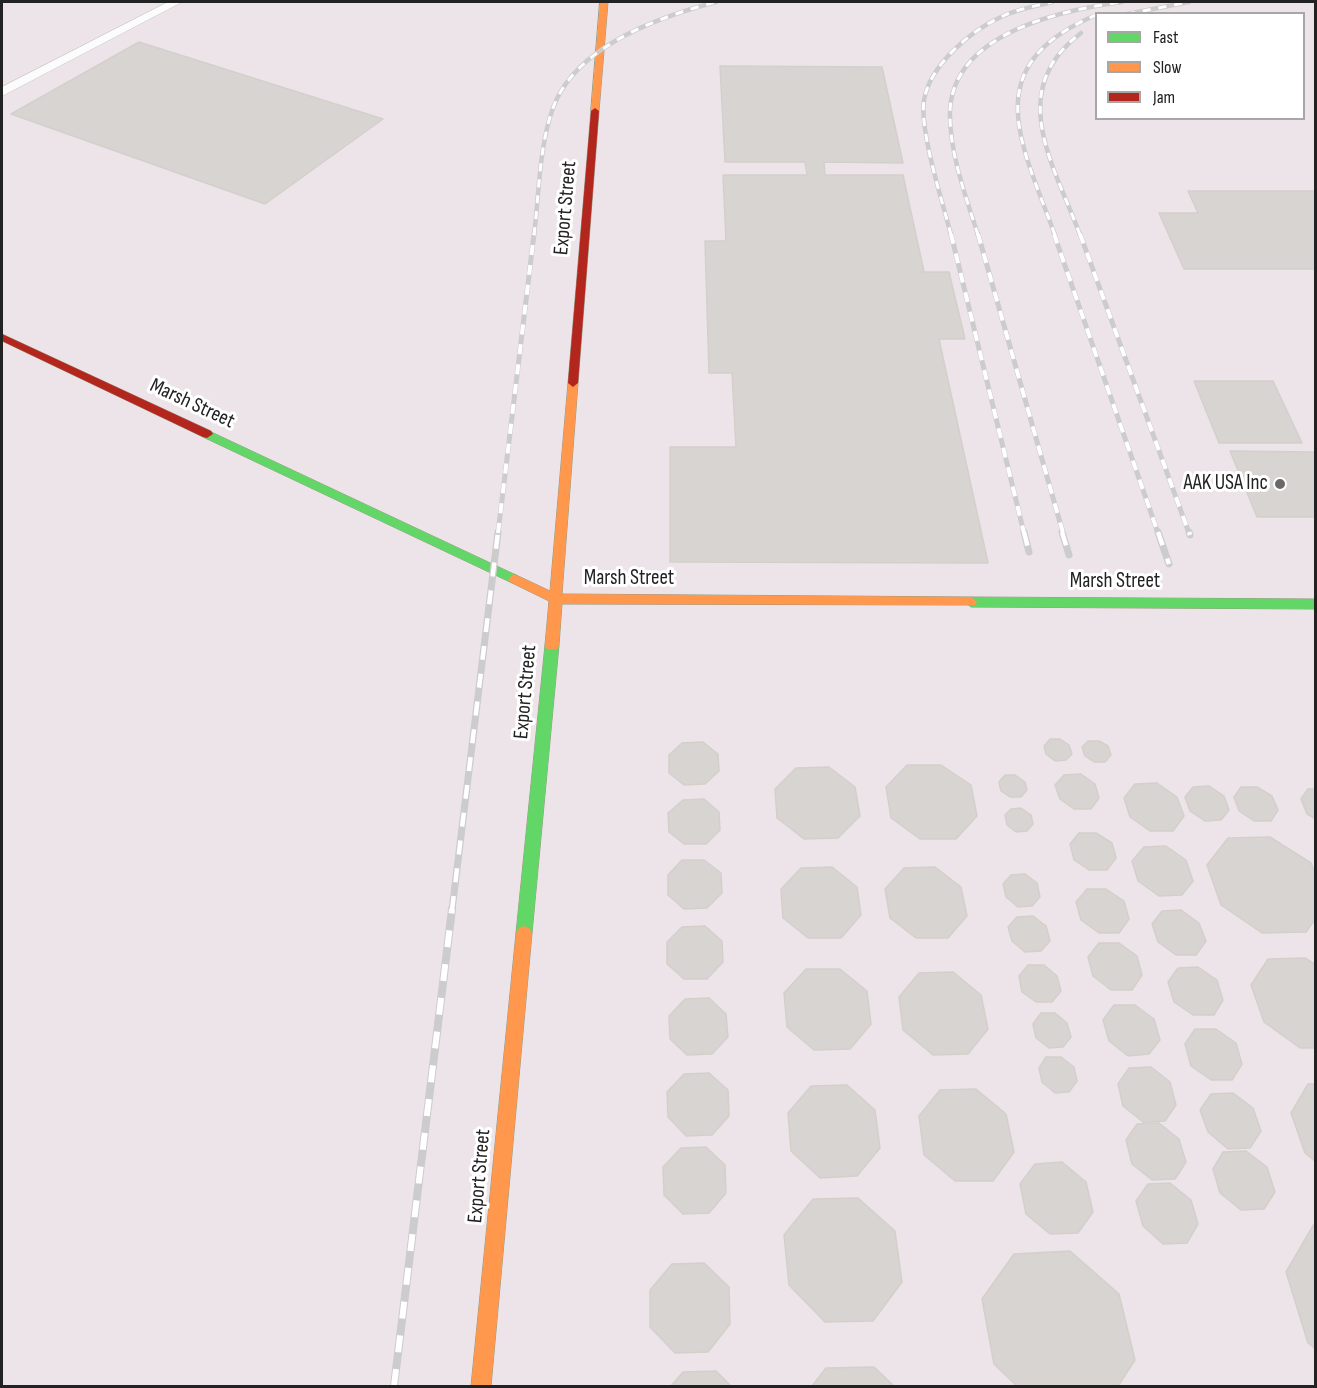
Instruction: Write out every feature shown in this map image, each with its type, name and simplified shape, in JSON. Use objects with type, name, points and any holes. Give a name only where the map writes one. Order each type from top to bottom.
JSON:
[{"type":"street","name":"Export Street","points":[[481,1386],[556,599],[604,2]]},
{"type":"street","name":"Marsh Street","points":[[2,337],[556,599],[1316,604]]},
{"type":"lane","points":[[2,92],[176,2]]},
{"type":"shaded area","points":[[2,2],[1315,2],[1315,1386],[2,1386]]},
{"type":"building","points":[[139,42],[383,119],[265,204],[11,114]]},
{"type":"building","points":[[720,66],[882,67],[903,163],[824,162],[825,175],[903,175],[924,272],[949,272],[965,339],[939,339],[988,563],[670,562],[670,447],[736,447],[732,373],[709,373],[705,241],[726,241],[723,175],[807,175],[805,162],[725,162]]},
{"type":"building","points":[[1188,191],[1316,191],[1316,269],[1184,269],[1159,213],[1198,213]]},
{"type":"building","points":[[1194,381],[1273,381],[1302,443],[1219,443]]},
{"type":"building","name":"AAK USA Inc","points":[[1230,451],[1316,452],[1316,517],[1257,517]]},
{"type":"building","points":[[1050,739],[1060,739],[1069,745],[1072,754],[1066,760],[1055,761],[1046,754],[1044,746]]},
{"type":"building","points":[[1088,741],[1099,741],[1108,746],[1111,755],[1105,762],[1094,762],[1085,756],[1082,747]]},
{"type":"building","points":[[703,742],[718,754],[719,771],[705,784],[684,785],[669,773],[669,755],[682,743]]},
{"type":"building","points":[[907,765],[941,765],[971,785],[977,816],[956,839],[920,839],[891,818],[886,787]]},
{"type":"building","points":[[829,767],[855,787],[860,816],[838,838],[804,839],[777,818],[775,789],[796,768]]},
{"type":"building","points":[[1081,774],[1095,784],[1099,798],[1091,809],[1074,809],[1060,799],[1055,785],[1064,775]]},
{"type":"building","points":[[1005,775],[1015,775],[1025,782],[1027,790],[1021,797],[1010,797],[1001,791],[999,782]]},
{"type":"building","points":[[1157,783],[1177,797],[1184,816],[1173,831],[1150,831],[1130,817],[1124,798],[1135,784]]},
{"type":"building","points":[[1209,786],[1224,796],[1229,810],[1221,820],[1205,821],[1190,811],[1185,797],[1193,787]]},
{"type":"building","points":[[1241,787],[1257,787],[1272,796],[1278,810],[1271,821],[1254,821],[1239,811],[1234,797]]},
{"type":"building","points":[[1308,789],[1316,789],[1316,819],[1307,814],[1301,799]]},
{"type":"building","points":[[704,799],[719,812],[720,830],[706,844],[684,844],[669,832],[668,813],[683,800]]},
{"type":"building","points":[[1021,808],[1031,815],[1033,824],[1027,831],[1016,832],[1007,825],[1005,815],[1011,809]]},
{"type":"building","points":[[1079,833],[1096,833],[1112,843],[1116,858],[1107,870],[1089,870],[1074,860],[1070,844]]},
{"type":"building","points":[[1270,837],[1311,863],[1316,875],[1316,918],[1306,932],[1262,933],[1221,905],[1207,865],[1228,838]]},
{"type":"building","points":[[1166,846],[1186,860],[1193,881],[1182,895],[1159,896],[1138,881],[1132,861],[1144,847]]},
{"type":"building","points":[[682,860],[704,860],[721,873],[722,893],[707,908],[684,909],[668,895],[668,875]]},
{"type":"building","points":[[832,867],[857,887],[861,915],[841,938],[808,938],[783,918],[781,889],[801,868]]},
{"type":"building","points":[[935,867],[961,887],[967,916],[948,938],[916,938],[890,918],[885,889],[904,868]]},
{"type":"building","points":[[1025,874],[1037,883],[1040,897],[1032,906],[1018,907],[1006,897],[1003,884],[1011,875]]},
{"type":"building","points":[[1087,889],[1106,889],[1124,901],[1129,919],[1119,933],[1099,933],[1081,920],[1076,902]]},
{"type":"building","points":[[1181,910],[1199,923],[1206,941],[1196,955],[1176,955],[1158,942],[1152,924],[1162,911]]},
{"type":"building","points":[[1033,916],[1046,926],[1050,941],[1041,951],[1025,952],[1012,941],[1008,927],[1017,917]]},
{"type":"building","points":[[705,926],[722,941],[723,962],[707,979],[684,979],[667,964],[667,942],[682,927]]},
{"type":"building","points":[[1099,943],[1119,943],[1137,956],[1142,975],[1132,990],[1111,990],[1093,976],[1088,957]]},
{"type":"building","points":[[1305,958],[1316,965],[1316,1048],[1300,1048],[1264,1022],[1251,985],[1268,959]]},
{"type":"building","points":[[1028,965],[1044,965],[1057,976],[1061,991],[1052,1002],[1036,1002],[1022,992],[1019,976]]},
{"type":"building","points":[[1198,967],[1217,980],[1223,1000],[1214,1015],[1193,1015],[1174,1002],[1168,982],[1178,968]]},
{"type":"building","points":[[806,969],[840,969],[867,991],[871,1024],[850,1049],[814,1050],[787,1027],[784,993]]},
{"type":"building","points":[[953,972],[981,995],[988,1029],[968,1054],[933,1055],[903,1030],[899,997],[919,973]]},
{"type":"building","points":[[709,998],[726,1014],[728,1037],[712,1054],[687,1055],[670,1039],[669,1016],[685,999]]},
{"type":"building","points":[[1114,1005],[1135,1005],[1154,1019],[1160,1040],[1149,1054],[1128,1056],[1109,1041],[1103,1020]]},
{"type":"building","points":[[1041,1013],[1055,1013],[1067,1023],[1071,1037],[1063,1047],[1049,1048],[1036,1038],[1033,1024]]},
{"type":"building","points":[[1195,1029],[1216,1029],[1236,1043],[1242,1064],[1232,1080],[1211,1080],[1191,1066],[1185,1044]]},
{"type":"building","points":[[1046,1057],[1061,1057],[1074,1067],[1077,1081],[1069,1092],[1055,1093],[1042,1082],[1039,1068]]},
{"type":"building","points":[[1151,1067],[1170,1082],[1176,1105],[1165,1121],[1143,1122],[1123,1106],[1118,1084],[1129,1068]]},
{"type":"building","points":[[709,1073],[728,1090],[729,1116],[712,1135],[686,1136],[668,1117],[667,1092],[684,1074]]},
{"type":"building","points":[[1308,1084],[1316,1084],[1316,1162],[1305,1153],[1291,1113]]},
{"type":"building","points":[[847,1085],[875,1110],[880,1148],[857,1176],[820,1178],[791,1151],[788,1113],[811,1086]]},
{"type":"building","points":[[976,1089],[1006,1114],[1014,1152],[993,1181],[955,1181],[924,1155],[919,1116],[940,1090]]},
{"type":"building","points":[[1233,1093],[1253,1108],[1261,1131],[1250,1148],[1228,1149],[1208,1132],[1200,1110],[1211,1094]]},
{"type":"building","points":[[1159,1123],[1179,1139],[1186,1162],[1175,1179],[1152,1180],[1132,1164],[1126,1140],[1137,1124]]},
{"type":"building","points":[[706,1147],[725,1165],[726,1193],[709,1213],[683,1214],[664,1195],[663,1167],[681,1148]]},
{"type":"building","points":[[1246,1151],[1267,1167],[1275,1192],[1264,1209],[1241,1210],[1220,1193],[1213,1169],[1223,1152]]},
{"type":"building","points":[[1062,1162],[1086,1182],[1093,1212],[1078,1233],[1050,1234],[1026,1214],[1020,1184],[1035,1164]]},
{"type":"building","points":[[1170,1183],[1191,1200],[1198,1224],[1187,1243],[1163,1244],[1143,1226],[1136,1201],[1148,1184]]},
{"type":"building","points":[[858,1198],[895,1231],[902,1282],[873,1321],[825,1322],[789,1285],[784,1235],[813,1199]]},
{"type":"building","points":[[1316,1224],[1316,1349],[1308,1343],[1286,1272]]},
{"type":"building","points":[[1070,1251],[1119,1294],[1135,1360],[1118,1386],[1017,1386],[994,1364],[982,1299],[1014,1254]]},
{"type":"building","points":[[704,1263],[729,1287],[730,1324],[708,1352],[675,1353],[650,1327],[650,1290],[672,1264]]},
{"type":"building","points":[[874,1367],[894,1386],[812,1386],[826,1368]]},
{"type":"building","points":[[716,1371],[731,1386],[671,1386],[683,1372]]},
{"type":"railway","points":[[534,235],[540,171],[548,123],[564,87],[580,68],[621,38],[669,16],[716,2]]},
{"type":"railway","points":[[951,235],[925,129],[923,113],[928,87],[943,62],[978,30],[1009,14],[1052,2]]},
{"type":"railway","points":[[978,235],[959,174],[952,142],[950,111],[956,84],[970,62],[990,44],[1015,30],[1070,11],[1122,2]]},
{"type":"railway","points":[[1137,12],[1189,2]]},
{"type":"railway","points":[[1055,235],[1021,138],[1018,109],[1021,82],[1034,58],[1058,35],[1095,16]]},
{"type":"railway","points":[[1080,235],[1049,156],[1042,130],[1040,104],[1045,79],[1058,56],[1081,33]]},
{"type":"railway","points":[[498,533],[534,234]]},
{"type":"railway","points":[[951,234],[1024,533]]},
{"type":"railway","points":[[978,234],[1063,533]]},
{"type":"railway","points":[[1054,234],[1158,533]]},
{"type":"railway","points":[[1080,234],[1189,533]]},
{"type":"railway","points":[[452,910],[498,532]]},
{"type":"railway","points":[[1024,532],[1029,552]]},
{"type":"railway","points":[[1062,532],[1069,555]]},
{"type":"railway","points":[[1158,532],[1169,564]]},
{"type":"railway","points":[[394,1386],[452,909]]},
{"type":"traffic: fast","points":[[207,434],[514,579]]},
{"type":"traffic: fast","points":[[971,602],[1316,604]]},
{"type":"traffic: fast","points":[[524,933],[552,645]]},
{"type":"traffic: slow","points":[[595,111],[604,2]]},
{"type":"traffic: slow","points":[[552,645],[573,383]]},
{"type":"traffic: slow","points":[[514,579],[556,599],[971,602]]},
{"type":"traffic: slow","points":[[481,1386],[524,933]]},
{"type":"traffic: jam","points":[[573,383],[595,111]]},
{"type":"traffic: jam","points":[[2,337],[207,434]]},
{"type":"place","name":"AAK USA Inc","points":[[1280,484]]}]
